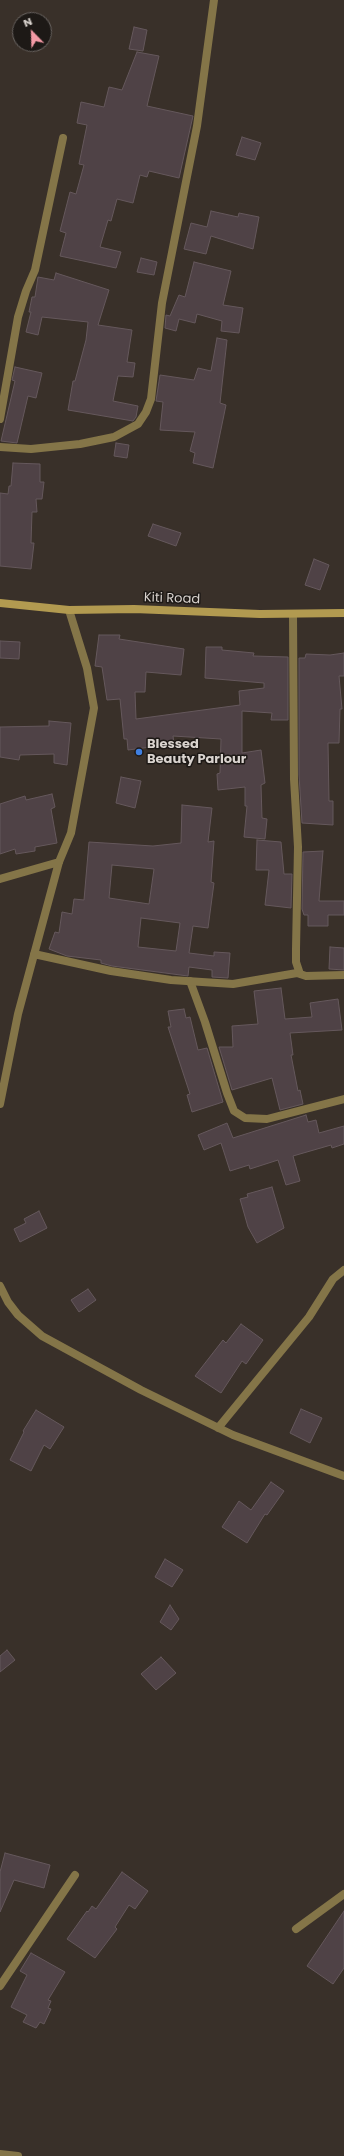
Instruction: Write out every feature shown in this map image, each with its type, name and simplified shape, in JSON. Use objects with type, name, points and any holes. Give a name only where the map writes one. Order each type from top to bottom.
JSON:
[{"type":"street","points":[[0,447],[31,449],[80,444],[114,437],[138,424],[146,412],[151,399],[162,303],[197,126],[214,0]]},
{"type":"street","points":[[0,419],[18,317],[26,291],[35,270],[63,138]]},
{"type":"street","name":"Kiti Road","points":[[0,603],[69,610],[293,614],[344,613]]},
{"type":"street","points":[[0,1104],[18,1014],[59,862],[71,834],[94,708],[87,668],[69,610]]},
{"type":"street","points":[[293,614],[294,793],[298,847],[296,962],[300,974]]},
{"type":"street","points":[[0,879],[59,862]]},
{"type":"street","points":[[34,954],[111,971],[190,981],[234,984],[300,974],[306,976],[344,975]]},
{"type":"street","points":[[190,981],[206,1022],[226,1093],[234,1111],[245,1118],[267,1119],[344,1099]]},
{"type":"street","points":[[218,1428],[309,1317],[333,1279],[344,1270]]},
{"type":"street","points":[[0,1286],[8,1302],[18,1315],[42,1336],[141,1390],[218,1428],[344,1476]]},
{"type":"street","points":[[0,1986],[75,1875]]},
{"type":"street","points":[[296,1929],[344,1894]]},
{"type":"street","points":[[0,2154],[18,2156]]},
{"type":"building","points":[[134,27],[147,30],[143,51],[129,49]]},
{"type":"building","points":[[137,52],[159,56],[147,106],[193,116],[179,178],[149,171],[147,177],[140,175],[133,203],[117,199],[111,221],[108,220],[100,247],[121,252],[116,268],[60,256],[66,233],[60,231],[70,192],[76,194],[84,165],[79,164],[87,125],[77,123],[81,102],[104,107],[109,87],[122,90]]},
{"type":"building","points":[[242,137],[261,143],[255,160],[236,155]]},
{"type":"building","points":[[211,211],[238,217],[239,213],[259,217],[253,249],[211,236],[206,254],[184,249],[191,223],[207,227]]},
{"type":"building","points":[[141,258],[157,262],[154,275],[137,272]]},
{"type":"building","points":[[194,262],[231,271],[223,305],[243,308],[239,333],[221,331],[222,321],[197,314],[195,323],[179,319],[176,331],[165,328],[166,315],[170,316],[179,295],[185,297]]},
{"type":"building","points":[[56,273],[109,290],[98,325],[132,330],[127,362],[135,363],[133,377],[118,376],[113,401],[138,406],[136,417],[133,421],[68,410],[73,381],[75,381],[86,340],[88,322],[42,317],[38,335],[26,332],[31,312],[29,312],[32,297],[35,297],[38,277],[54,280]]},
{"type":"building","points":[[217,338],[227,340],[220,403],[226,405],[213,468],[193,463],[195,453],[190,451],[195,432],[160,430],[163,402],[156,401],[160,375],[194,380],[198,368],[211,371]]},
{"type":"building","points":[[15,367],[42,373],[36,398],[28,396],[17,443],[1,441],[15,381],[12,380]]},
{"type":"building","points":[[116,443],[129,445],[127,458],[114,456]]},
{"type":"building","points":[[13,463],[40,464],[40,482],[44,482],[42,499],[36,499],[37,512],[32,512],[31,543],[34,543],[31,569],[0,566],[0,493],[8,494],[9,486],[11,486]]},
{"type":"building","points":[[153,524],[181,533],[176,546],[148,536]]},
{"type":"building","points":[[314,559],[329,565],[320,590],[305,585]]},
{"type":"building","points":[[99,635],[120,635],[119,639],[184,649],[181,675],[146,672],[145,692],[135,692],[136,719],[240,705],[239,691],[264,688],[264,683],[205,678],[206,647],[222,647],[222,650],[254,653],[253,656],[288,657],[288,720],[271,720],[272,713],[242,711],[242,753],[261,750],[265,783],[261,785],[262,818],[267,819],[265,839],[244,837],[247,806],[245,806],[245,787],[218,790],[217,774],[220,773],[221,739],[173,736],[174,744],[128,750],[127,739],[124,739],[120,699],[107,700],[102,667],[95,666]]},
{"type":"building","points":[[0,641],[20,642],[19,659],[0,658]]},
{"type":"building","points":[[344,653],[344,676],[339,676],[342,709],[340,709],[339,743],[328,743],[329,801],[333,801],[333,825],[302,823],[299,775],[299,658],[305,658],[306,654],[330,655]]},
{"type":"building","points":[[49,721],[71,723],[67,765],[54,763],[54,754],[20,755],[19,760],[0,757],[0,727],[49,726]]},
{"type":"building","points":[[121,777],[141,781],[135,808],[116,803]]},
{"type":"building","points":[[52,794],[55,807],[51,809],[57,843],[35,847],[35,851],[16,854],[15,849],[0,854],[0,804],[25,796],[26,800]]},
{"type":"building","points":[[182,805],[212,808],[208,842],[214,841],[211,882],[214,883],[208,928],[193,926],[189,953],[214,956],[214,952],[230,953],[228,978],[212,977],[212,970],[189,967],[188,976],[112,966],[101,963],[101,960],[67,956],[49,949],[55,932],[59,933],[62,912],[72,914],[74,899],[84,900],[89,842],[153,846],[181,843]],"holes":[[[112,865],[154,869],[149,904],[109,898]],[[141,918],[180,923],[176,951],[138,947]]]},
{"type":"building","points":[[257,840],[281,842],[284,874],[292,874],[291,908],[265,905],[269,870],[256,870]]},
{"type":"building","points":[[323,851],[319,901],[344,901],[344,915],[328,915],[328,926],[308,926],[308,915],[304,915],[302,909],[303,852]]},
{"type":"building","points":[[330,947],[344,948],[344,970],[329,969]]},
{"type":"building","points":[[281,988],[285,1019],[312,1017],[310,1003],[338,999],[342,1030],[290,1033],[293,1055],[291,1055],[298,1091],[300,1090],[303,1104],[280,1110],[272,1078],[232,1090],[219,1047],[233,1047],[232,1026],[258,1024],[254,991]]},
{"type":"building","points":[[184,1009],[186,1018],[190,1017],[198,1050],[207,1048],[223,1102],[192,1112],[187,1095],[190,1094],[168,1027],[171,1027],[168,1011]]},
{"type":"building","points":[[306,1115],[308,1122],[316,1120],[319,1133],[344,1126],[344,1144],[332,1148],[331,1145],[293,1156],[300,1181],[286,1185],[278,1160],[250,1169],[249,1165],[230,1171],[221,1143],[204,1150],[198,1135],[227,1123],[233,1138]]},
{"type":"building","points":[[272,1187],[284,1228],[257,1243],[248,1227],[240,1199],[248,1197],[247,1194]]},
{"type":"building","points":[[39,1211],[47,1228],[20,1242],[14,1229],[26,1223],[24,1219]]},
{"type":"building","points":[[88,1289],[96,1300],[79,1312],[71,1300]]},
{"type":"building","points":[[241,1324],[263,1340],[246,1364],[242,1361],[221,1393],[195,1376],[223,1340],[226,1343]]},
{"type":"building","points":[[301,1409],[322,1418],[310,1443],[290,1433]]},
{"type":"building","points":[[36,1410],[64,1427],[50,1449],[44,1445],[31,1471],[10,1460],[24,1432],[23,1431]]},
{"type":"building","points":[[271,1482],[284,1491],[267,1515],[265,1514],[247,1543],[222,1527],[239,1501],[251,1510]]},
{"type":"building","points":[[165,1559],[183,1570],[172,1587],[155,1577]]},
{"type":"building","points":[[170,1605],[179,1619],[171,1630],[160,1622]]},
{"type":"building","points":[[7,1650],[15,1660],[0,1672],[0,1656]]},
{"type":"building","points":[[161,1657],[176,1673],[156,1690],[141,1674]]},
{"type":"building","points":[[5,1853],[50,1865],[44,1888],[14,1880],[0,1912],[0,1872]]},
{"type":"building","points":[[122,1872],[148,1891],[135,1909],[129,1905],[115,1927],[117,1929],[95,1958],[67,1939],[87,1911],[88,1912],[92,1906],[96,1909]]},
{"type":"building","points":[[344,1911],[344,1968],[333,1984],[307,1966]]},
{"type":"building","points":[[31,1953],[65,1972],[48,2000],[51,2001],[48,2008],[51,2009],[44,2024],[40,2022],[36,2028],[23,2022],[27,2015],[11,2007],[27,1975],[20,1971]]},
{"type":"place","name":"Blessed Beauty Parlour","points":[[139,752]]}]
